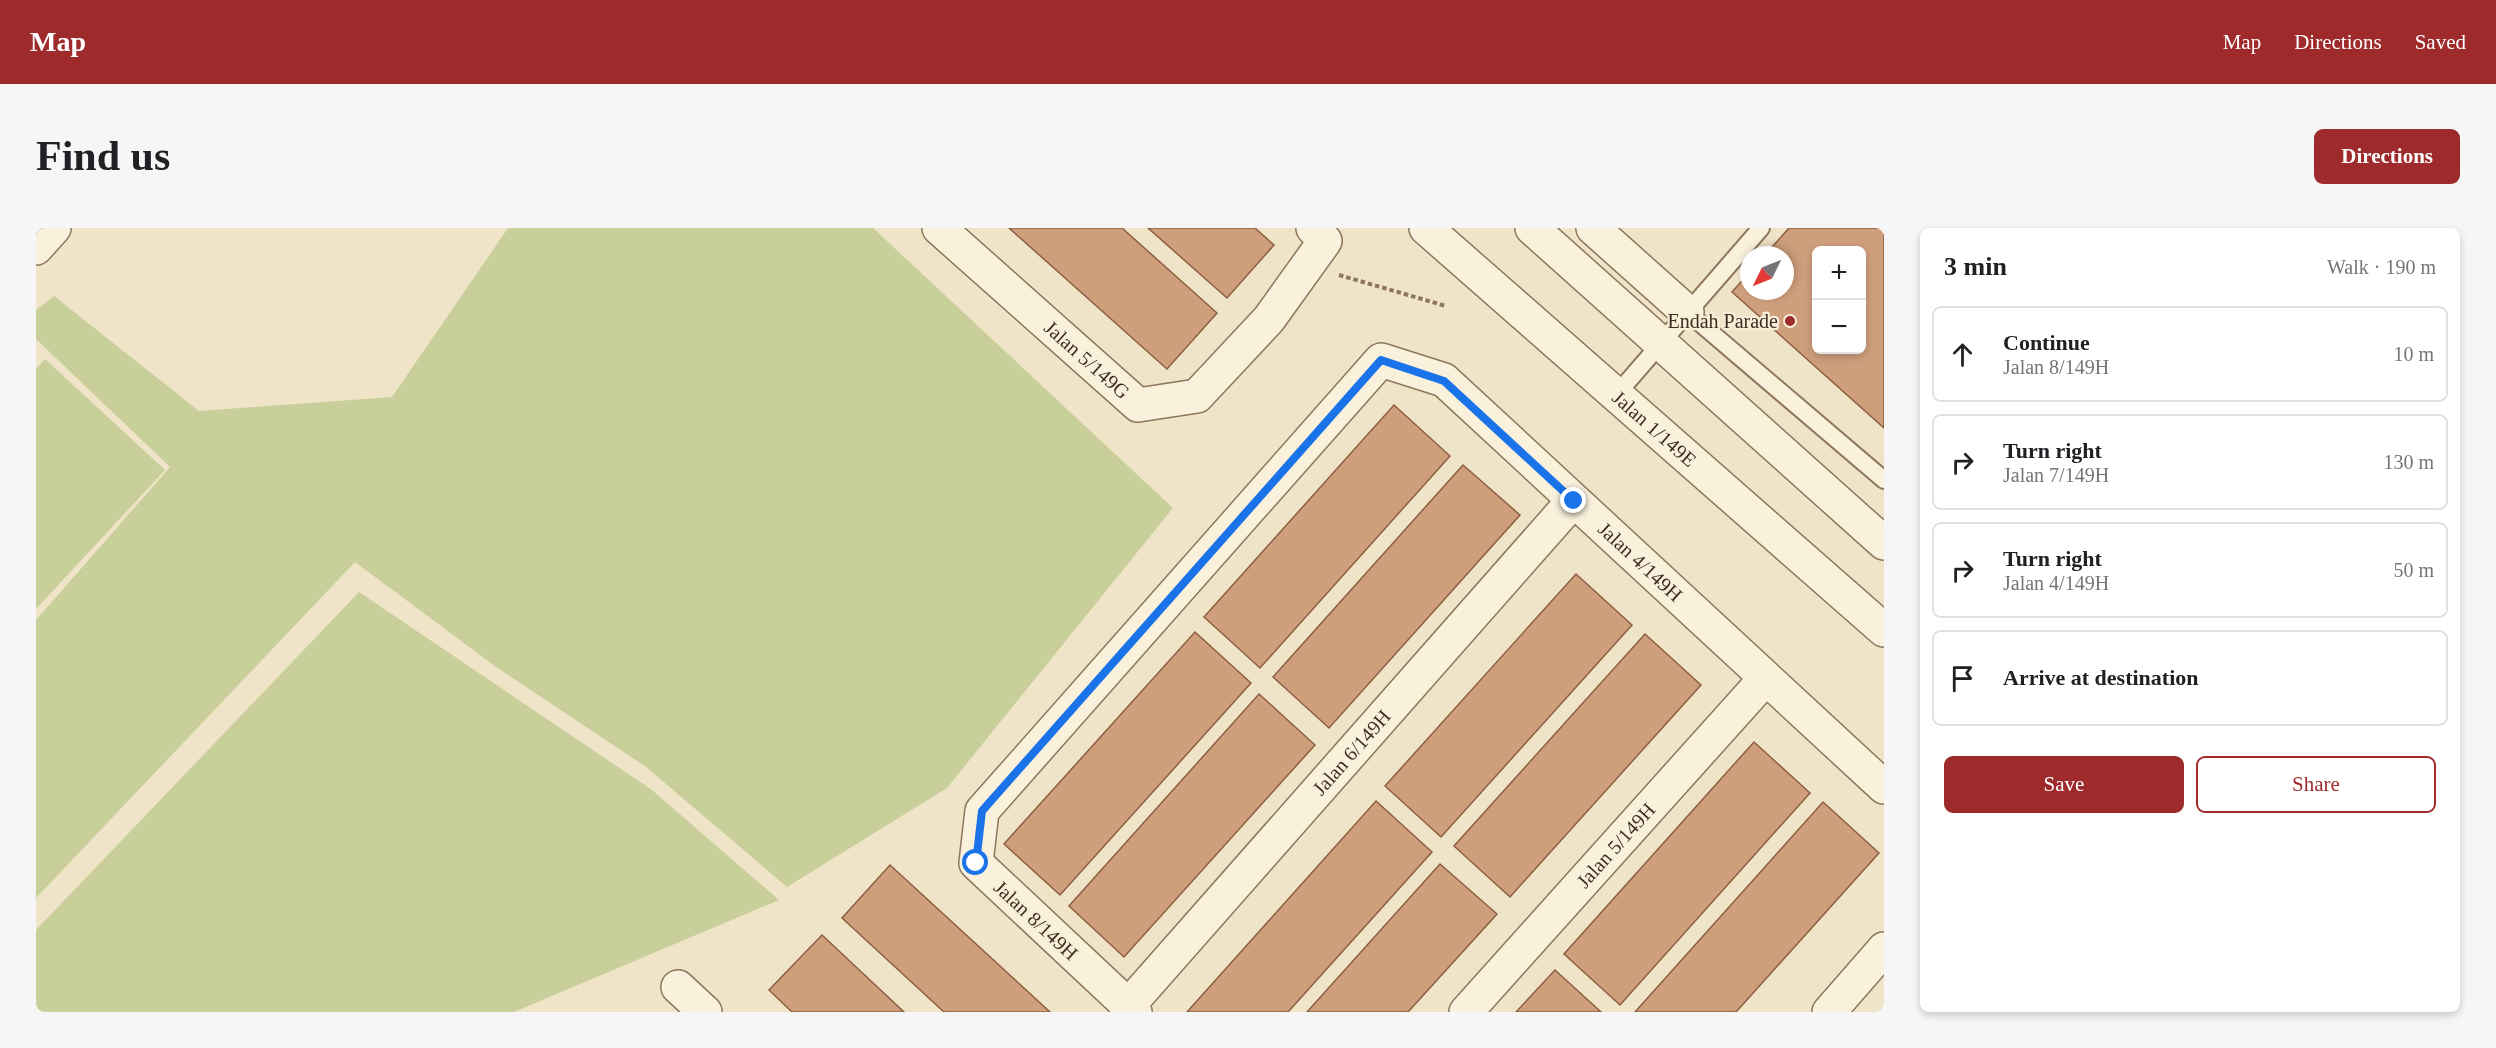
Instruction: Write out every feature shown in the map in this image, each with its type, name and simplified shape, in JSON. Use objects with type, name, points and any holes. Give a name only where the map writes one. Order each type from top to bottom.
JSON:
[{"type":"street","points":[[36,248],[54,228]]},
{"type":"street","name":"Jalan 5/149G","points":[[939,228],[1138,405],[1197,396],[1269,319],[1307,266]]},
{"type":"street","points":[[1307,266],[1325,241],[1313,228]]},
{"type":"street","name":"Jalan 1/149E","points":[[1426,228],[1884,630]]},
{"type":"street","points":[[1532,228],[1661,341],[1884,543]]},
{"type":"street","points":[[1593,228],[1687,312]]},
{"type":"street","name":"Jalan 4/149H","points":[[982,811],[1381,360],[1444,381],[1884,787]]},
{"type":"street","name":"Jalan 6/149H","points":[[1131,1009],[1574,501]]},
{"type":"street","name":"Jalan 5/149H","points":[[1467,1012],[1765,679]]},
{"type":"street","name":"Jalan 8/149H","points":[[982,811],[976,863],[1131,1009]]},
{"type":"street","points":[[1829,1012],[1884,949]]},
{"type":"street","points":[[678,987],[705,1012]]},
{"type":"lane","points":[[1616,395],[1761,228]]},
{"type":"lane","points":[[1687,312],[1884,480]]},
{"type":"path","points":[[1307,266],[1446,306]]},
{"type":"green space","points":[[508,228],[873,228],[1173,508],[947,788],[787,887],[646,767],[496,667],[355,562],[36,898],[36,620],[170,467],[36,339],[36,310],[54,296],[199,411],[392,397]]},
{"type":"green space","points":[[45,359],[165,470],[36,609],[36,369]]},
{"type":"green space","points":[[359,592],[652,790],[779,900],[514,1012],[36,1012],[36,930]]},
{"type":"building","points":[[1009,228],[1122,228],[1217,313],[1167,369]]},
{"type":"building","points":[[1148,228],[1255,228],[1274,245],[1227,298]]},
{"type":"building","name":"Endah Parade","points":[[1789,228],[1884,228],[1884,428],[1741,300],[1794,300],[1794,246],[1773,246]]},
{"type":"building","name":"Endah Parade","points":[[1740,283],[1740,299],[1732,292]]},
{"type":"building","points":[[1394,405],[1450,456],[1260,668],[1204,617]]},
{"type":"building","points":[[1463,465],[1520,515],[1329,728],[1273,677]]},
{"type":"building","points":[[1576,574],[1632,625],[1441,837],[1385,786]]},
{"type":"building","points":[[1195,632],[1251,683],[1060,895],[1004,844]]},
{"type":"building","points":[[1645,634],[1701,685],[1510,897],[1454,846]]},
{"type":"building","points":[[1259,694],[1315,745],[1124,957],[1069,906]]},
{"type":"building","points":[[1754,742],[1810,793],[1620,1005],[1564,954]]},
{"type":"building","points":[[1376,801],[1432,852],[1288,1012],[1187,1012]]},
{"type":"building","points":[[1823,802],[1879,853],[1736,1012],[1635,1012]]},
{"type":"building","points":[[1440,864],[1497,914],[1408,1012],[1307,1012]]},
{"type":"building","points":[[890,865],[1050,1012],[944,1012],[842,918]]},
{"type":"building","points":[[822,935],[904,1012],[792,1012],[769,990]]},
{"type":"building","points":[[1555,970],[1601,1012],[1516,1012]]},
{"type":"place","name":"Endah Parade","points":[[1790,321]]},
{"type":"route","points":[[976,863],[982,811],[1381,360],[1444,381],[1574,501]]}]
